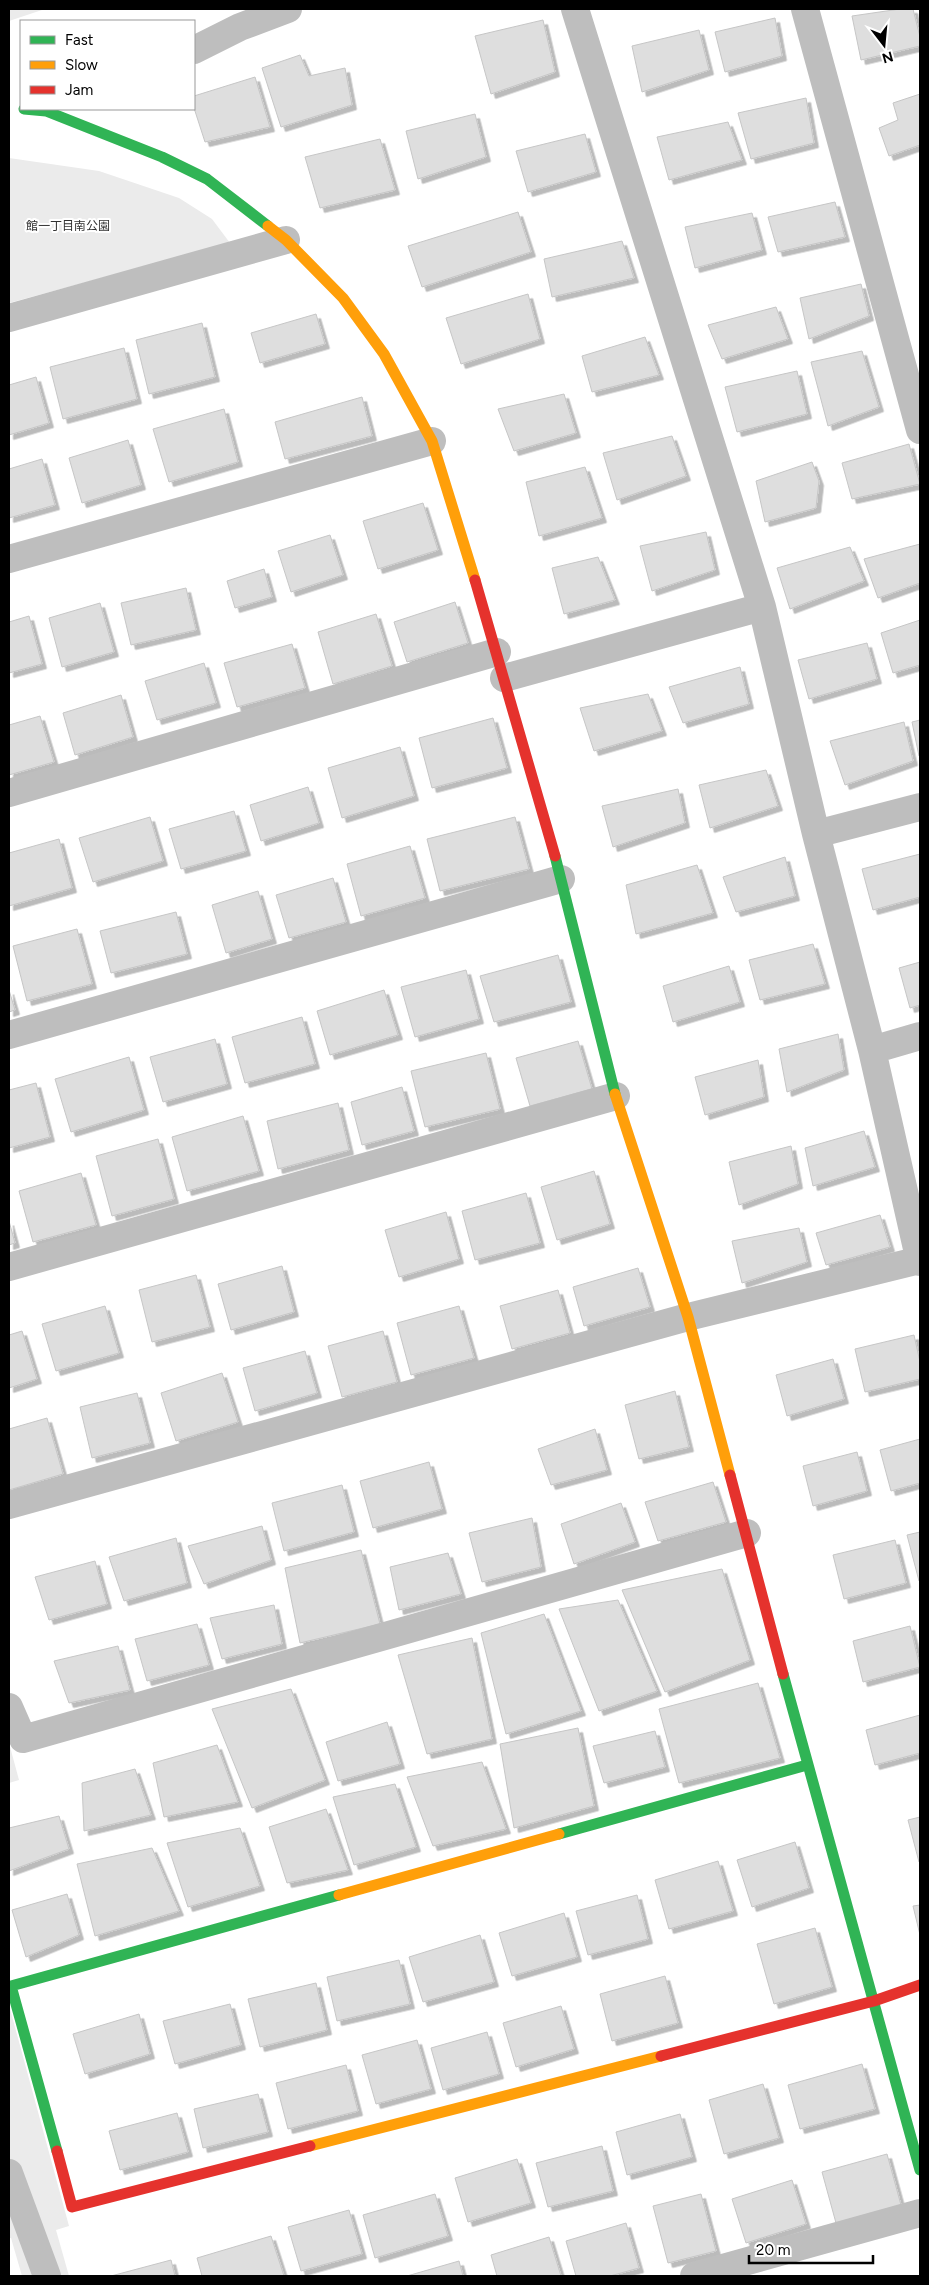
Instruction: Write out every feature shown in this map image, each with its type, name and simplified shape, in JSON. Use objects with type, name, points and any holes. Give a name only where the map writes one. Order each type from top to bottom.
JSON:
[{"type":"street","points":[[195,50],[240,27],[288,9]]},
{"type":"street","points":[[9,1506],[688,1317],[920,1261],[872,1050],[816,834],[762,607],[575,9]]},
{"type":"street","points":[[805,9],[920,430]]},
{"type":"street","points":[[34,110],[162,157],[207,179],[286,240],[343,298],[384,354],[432,441],[497,652],[561,879],[616,1096],[688,1317],[747,1533],[806,1765],[874,2001],[920,2170]]},
{"type":"street","points":[[9,318],[286,240]]},
{"type":"street","points":[[9,559],[432,441]]},
{"type":"street","points":[[504,678],[762,607]]},
{"type":"street","points":[[9,793],[497,652]]},
{"type":"street","points":[[816,834],[920,807]]},
{"type":"street","points":[[9,1035],[561,879]]},
{"type":"street","points":[[872,1050],[920,1036]]},
{"type":"street","points":[[9,1267],[616,1096]]},
{"type":"street","points":[[9,1707],[23,1739],[747,1533]]},
{"type":"street","points":[[806,1765],[11,1986],[72,2207],[874,2001],[920,1985]]},
{"type":"street","points":[[9,2173],[47,2276]]},
{"type":"street","points":[[694,2276],[920,2213]]},
{"type":"green space","points":[[9,9],[45,9],[9,21]]},
{"type":"green space","name":"館一丁目南公園","points":[[9,158],[99,171],[179,198],[212,219],[230,243],[9,303]]},
{"type":"green space","points":[[9,1743],[19,1780],[9,1783]]},
{"type":"green space","points":[[9,2005],[69,2226],[56,2230],[69,2276],[22,2276],[11,2238],[9,2238]]},
{"type":"building","points":[[913,9],[920,37],[920,46],[861,60],[852,16]]},
{"type":"building","points":[[775,18],[782,56],[725,72],[715,32]]},
{"type":"building","points":[[543,20],[555,72],[491,94],[475,36]]},
{"type":"building","points":[[699,30],[709,70],[642,92],[632,46]]},
{"type":"building","points":[[300,55],[309,76],[345,68],[352,105],[281,127],[262,68]]},
{"type":"building","points":[[255,77],[270,127],[205,142],[195,110],[195,96]]},
{"type":"building","points":[[920,94],[920,145],[889,156],[879,128],[898,120],[893,103]]},
{"type":"building","points":[[806,98],[814,143],[751,159],[738,113]]},
{"type":"building","points":[[475,114],[486,157],[418,179],[406,131]]},
{"type":"building","points":[[728,122],[742,160],[669,180],[657,137]]},
{"type":"building","points":[[585,134],[596,172],[528,192],[516,151]]},
{"type":"building","points":[[380,139],[395,190],[320,208],[305,157]]},
{"type":"building","points":[[835,202],[845,237],[778,252],[768,217]]},
{"type":"building","points":[[518,212],[531,252],[422,287],[408,246]]},
{"type":"building","points":[[752,213],[762,250],[695,268],[685,227]]},
{"type":"building","points":[[622,241],[634,278],[552,297],[544,259]]},
{"type":"building","points":[[861,284],[869,316],[809,339],[800,298]]},
{"type":"building","points":[[528,294],[540,339],[461,364],[446,318]]},
{"type":"building","points":[[776,307],[788,339],[722,359],[708,325]]},
{"type":"building","points":[[316,314],[325,344],[260,363],[251,333]]},
{"type":"building","points":[[202,323],[215,377],[149,394],[136,340]]},
{"type":"building","points":[[645,337],[659,375],[592,392],[582,356]]},
{"type":"building","points":[[124,348],[137,399],[63,419],[50,367]]},
{"type":"building","points":[[862,351],[879,407],[828,426],[811,362]]},
{"type":"building","points":[[797,371],[807,414],[737,432],[725,387]]},
{"type":"building","points":[[36,377],[49,423],[9,435],[9,385]]},
{"type":"building","points":[[564,394],[576,433],[514,451],[498,409]]},
{"type":"building","points":[[362,397],[372,436],[285,459],[275,422]]},
{"type":"building","points":[[224,409],[238,462],[169,482],[153,429]]},
{"type":"building","points":[[672,436],[686,476],[617,500],[603,453]]},
{"type":"building","points":[[128,440],[141,485],[82,503],[69,458]]},
{"type":"building","points":[[909,444],[920,484],[852,499],[842,463]]},
{"type":"building","points":[[42,459],[55,505],[9,518],[9,469]]},
{"type":"building","points":[[812,462],[819,481],[816,508],[765,522],[756,481]]},
{"type":"building","points":[[585,467],[602,518],[539,536],[526,482]]},
{"type":"building","points":[[423,503],[438,550],[378,569],[363,521]]},
{"type":"building","points":[[706,532],[715,570],[652,591],[640,546]]},
{"type":"building","points":[[330,535],[343,575],[291,592],[278,551]]},
{"type":"building","points":[[920,544],[920,583],[878,598],[864,559]]},
{"type":"building","points":[[850,547],[864,581],[790,609],[777,568]]},
{"type":"building","points":[[598,557],[615,600],[564,614],[552,568]]},
{"type":"building","points":[[264,569],[272,597],[235,608],[227,581]]},
{"type":"building","points":[[186,588],[196,630],[131,645],[121,603]]},
{"type":"building","points":[[455,602],[468,643],[407,662],[394,622]]},
{"type":"building","points":[[100,603],[114,652],[62,667],[49,618]]},
{"type":"building","points":[[376,614],[392,666],[333,684],[318,632]]},
{"type":"building","points":[[29,616],[42,664],[9,673],[9,622]]},
{"type":"building","points":[[920,620],[920,665],[893,673],[881,633]]},
{"type":"building","points":[[867,643],[877,679],[809,699],[798,660]]},
{"type":"building","points":[[292,644],[305,688],[237,707],[224,663]]},
{"type":"building","points":[[204,663],[216,703],[157,720],[145,681]]},
{"type":"building","points":[[740,667],[749,704],[683,723],[669,687]]},
{"type":"building","points":[[648,694],[662,731],[594,751],[580,708]]},
{"type":"building","points":[[121,695],[133,737],[75,755],[63,713]]},
{"type":"building","points":[[40,716],[54,762],[9,775],[9,725]]},
{"type":"building","points":[[493,718],[507,768],[432,788],[419,738]]},
{"type":"building","points":[[920,720],[920,756],[919,756],[912,722]]},
{"type":"building","points":[[904,722],[913,761],[845,785],[830,741]]},
{"type":"building","points":[[400,747],[414,796],[342,818],[328,768]]},
{"type":"building","points":[[766,770],[778,806],[710,828],[699,785]]},
{"type":"building","points":[[308,787],[319,823],[261,841],[250,805]]},
{"type":"building","points":[[678,789],[685,823],[613,847],[602,806]]},
{"type":"building","points":[[234,811],[246,851],[181,869],[169,829]]},
{"type":"building","points":[[150,817],[163,861],[93,882],[79,838]]},
{"type":"building","points":[[515,817],[529,869],[440,891],[427,839]]},
{"type":"building","points":[[59,839],[72,888],[9,906],[9,853]]},
{"type":"building","points":[[410,846],[425,898],[361,916],[347,864]]},
{"type":"building","points":[[920,854],[920,897],[873,910],[862,869]]},
{"type":"building","points":[[785,857],[795,896],[736,912],[723,877]]},
{"type":"building","points":[[697,865],[713,913],[636,934],[626,885]]},
{"type":"building","points":[[333,878],[346,922],[289,938],[276,895]]},
{"type":"building","points":[[258,891],[272,939],[226,953],[212,905]]},
{"type":"building","points":[[176,912],[187,954],[111,973],[100,931]]},
{"type":"building","points":[[77,929],[92,984],[27,1001],[13,946]]},
{"type":"building","points":[[813,944],[825,984],[760,1000],[749,960]]},
{"type":"building","points":[[558,955],[571,1002],[494,1022],[480,976]]},
{"type":"building","points":[[920,962],[920,1005],[910,1008],[899,968]]},
{"type":"building","points":[[729,966],[740,1002],[673,1022],[663,986]]},
{"type":"building","points":[[466,970],[479,1019],[415,1037],[401,987]]},
{"type":"building","points":[[9,990],[15,1010],[9,1012]]},
{"type":"building","points":[[384,990],[398,1035],[330,1055],[317,1011]]},
{"type":"building","points":[[302,1017],[315,1064],[245,1083],[232,1037]]},
{"type":"building","points":[[838,1034],[844,1070],[787,1092],[779,1049]]},
{"type":"building","points":[[215,1039],[227,1084],[163,1102],[150,1057]]},
{"type":"building","points":[[578,1041],[592,1089],[530,1106],[516,1058]]},
{"type":"building","points":[[486,1053],[500,1109],[425,1127],[411,1071]]},
{"type":"building","points":[[129,1057],[144,1110],[71,1132],[55,1079]]},
{"type":"building","points":[[758,1060],[764,1097],[705,1115],[695,1077]]},
{"type":"building","points":[[36,1083],[50,1137],[9,1148],[9,1090]]},
{"type":"building","points":[[402,1087],[414,1131],[362,1145],[351,1102]]},
{"type":"building","points":[[338,1103],[349,1150],[278,1169],[267,1121]]},
{"type":"building","points":[[243,1116],[259,1171],[187,1191],[172,1137]]},
{"type":"building","points":[[864,1131],[875,1167],[813,1186],[805,1148]]},
{"type":"building","points":[[158,1139],[174,1199],[112,1216],[96,1156]]},
{"type":"building","points":[[791,1146],[798,1184],[739,1205],[729,1162]]},
{"type":"building","points":[[594,1171],[610,1224],[557,1240],[541,1187]]},
{"type":"building","points":[[81,1173],[96,1225],[33,1242],[19,1191]]},
{"type":"building","points":[[526,1193],[540,1243],[475,1260],[462,1211]]},
{"type":"building","points":[[446,1212],[459,1259],[399,1277],[385,1230]]},
{"type":"building","points":[[880,1215],[890,1247],[826,1265],[816,1233]]},
{"type":"building","points":[[9,1221],[15,1243],[9,1245]]},
{"type":"building","points":[[799,1228],[807,1262],[742,1283],[732,1241]]},
{"type":"building","points":[[282,1266],[294,1312],[231,1330],[218,1284]]},
{"type":"building","points":[[638,1268],[650,1307],[584,1326],[573,1287]]},
{"type":"building","points":[[196,1275],[210,1327],[152,1342],[139,1290]]},
{"type":"building","points":[[558,1290],[570,1333],[512,1349],[500,1306]]},
{"type":"building","points":[[105,1306],[119,1353],[56,1371],[42,1324]]},
{"type":"building","points":[[459,1306],[474,1358],[411,1375],[397,1323]]},
{"type":"building","points":[[22,1331],[37,1379],[9,1388],[9,1335]]},
{"type":"building","points":[[383,1331],[397,1382],[342,1397],[328,1346]]},
{"type":"building","points":[[914,1335],[920,1362],[920,1379],[865,1392],[855,1349]]},
{"type":"building","points":[[305,1351],[317,1393],[255,1411],[243,1368]]},
{"type":"building","points":[[833,1359],[844,1399],[787,1416],[776,1375]]},
{"type":"building","points":[[222,1373],[238,1422],[176,1441],[161,1393]]},
{"type":"building","points":[[675,1391],[689,1447],[639,1459],[625,1405]]},
{"type":"building","points":[[137,1393],[150,1443],[92,1458],[80,1407]]},
{"type":"building","points":[[47,1418],[63,1474],[9,1490],[9,1429]]},
{"type":"building","points":[[595,1429],[607,1470],[551,1485],[538,1449]]},
{"type":"building","points":[[920,1439],[920,1483],[891,1491],[880,1450]]},
{"type":"building","points":[[857,1452],[867,1491],[813,1506],[803,1466]]},
{"type":"building","points":[[429,1462],[442,1509],[373,1528],[360,1481]]},
{"type":"building","points":[[713,1482],[726,1522],[658,1541],[645,1502]]},
{"type":"building","points":[[342,1485],[354,1532],[284,1551],[272,1503]]},
{"type":"building","points":[[621,1503],[635,1542],[574,1564],[561,1524]]},
{"type":"building","points":[[532,1518],[541,1567],[482,1582],[469,1533]]},
{"type":"building","points":[[262,1526],[271,1560],[204,1584],[188,1546]]},
{"type":"building","points":[[920,1532],[920,1580],[919,1581],[907,1535]]},
{"type":"building","points":[[176,1538],[187,1583],[124,1601],[109,1557]]},
{"type":"building","points":[[895,1540],[906,1583],[844,1599],[833,1555]]},
{"type":"building","points":[[361,1550],[380,1624],[300,1643],[285,1568]]},
{"type":"building","points":[[448,1553],[461,1594],[399,1610],[390,1567]]},
{"type":"building","points":[[95,1561],[107,1604],[49,1620],[35,1577]]},
{"type":"building","points":[[722,1569],[750,1660],[665,1692],[622,1590]]},
{"type":"building","points":[[618,1600],[657,1691],[599,1711],[559,1609]]},
{"type":"building","points":[[274,1605],[282,1644],[222,1659],[210,1618]]},
{"type":"building","points":[[544,1614],[581,1711],[506,1734],[481,1633]]},
{"type":"building","points":[[197,1624],[209,1665],[147,1681],[135,1639]]},
{"type":"building","points":[[910,1626],[920,1667],[863,1682],[853,1641]]},
{"type":"building","points":[[472,1638],[492,1739],[427,1754],[398,1655]]},
{"type":"building","points":[[118,1646],[130,1690],[69,1703],[54,1661]]},
{"type":"building","points":[[758,1683],[780,1758],[679,1783],[659,1709]]},
{"type":"building","points":[[291,1689],[325,1780],[252,1808],[212,1709]]},
{"type":"building","points":[[920,1715],[920,1753],[875,1765],[866,1730]]},
{"type":"building","points":[[387,1722],[400,1764],[338,1781],[326,1742]]},
{"type":"building","points":[[578,1728],[594,1806],[514,1828],[500,1744]]},
{"type":"building","points":[[655,1731],[665,1767],[604,1783],[593,1746]]},
{"type":"building","points":[[217,1745],[238,1802],[164,1817],[153,1763]]},
{"type":"building","points":[[482,1762],[506,1829],[433,1846],[407,1777]]},
{"type":"building","points":[[135,1769],[151,1815],[84,1831],[82,1783]]},
{"type":"building","points":[[395,1784],[416,1847],[354,1865],[333,1797]]},
{"type":"building","points":[[326,1809],[348,1870],[287,1883],[269,1827]]},
{"type":"building","points":[[59,1816],[69,1849],[9,1871],[9,1828]]},
{"type":"building","points":[[920,1817],[920,1862],[919,1862],[908,1820]]},
{"type":"building","points":[[240,1828],[260,1886],[188,1907],[167,1843]]},
{"type":"building","points":[[795,1842],[809,1888],[752,1907],[737,1860]]},
{"type":"building","points":[[152,1848],[179,1911],[95,1936],[77,1864]]},
{"type":"building","points":[[718,1861],[733,1911],[669,1929],[655,1880]]},
{"type":"building","points":[[67,1894],[79,1935],[26,1957],[12,1910]]},
{"type":"building","points":[[637,1895],[648,1939],[588,1955],[576,1911]]},
{"type":"building","points":[[920,1905],[920,1935],[913,1906]]},
{"type":"building","points":[[564,1913],[577,1957],[512,1976],[499,1933]]},
{"type":"building","points":[[815,1928],[832,1987],[774,2004],[757,1944]]},
{"type":"building","points":[[480,1935],[494,1982],[423,2002],[409,1957]]},
{"type":"building","points":[[399,1960],[410,2004],[337,2021],[327,1977]]},
{"type":"building","points":[[665,1976],[678,2023],[612,2041],[600,1994]]},
{"type":"building","points":[[316,1983],[327,2030],[260,2047],[248,1999]]},
{"type":"building","points":[[230,2004],[241,2045],[175,2064],[163,2021]]},
{"type":"building","points":[[561,2006],[574,2049],[516,2067],[503,2023]]},
{"type":"building","points":[[139,2014],[150,2054],[85,2074],[73,2034]]},
{"type":"building","points":[[487,2032],[499,2074],[443,2090],[431,2048]]},
{"type":"building","points":[[417,2040],[431,2089],[376,2104],[362,2055]]},
{"type":"building","points":[[862,2064],[875,2109],[800,2129],[788,2085]]},
{"type":"building","points":[[346,2065],[358,2111],[288,2129],[276,2083]]},
{"type":"building","points":[[763,2084],[779,2138],[724,2154],[709,2100]]},
{"type":"building","points":[[258,2094],[268,2132],[203,2148],[194,2109]]},
{"type":"building","points":[[177,2113],[188,2152],[120,2170],[109,2131]]},
{"type":"building","points":[[680,2114],[692,2157],[627,2175],[616,2132]]},
{"type":"building","points":[[602,2146],[613,2191],[548,2207],[536,2163]]},
{"type":"building","points":[[887,2154],[901,2205],[836,2223],[822,2172]]},
{"type":"building","points":[[517,2159],[531,2203],[468,2222],[455,2178]]},
{"type":"building","points":[[792,2180],[806,2224],[746,2243],[732,2199]]},
{"type":"building","points":[[435,2194],[448,2236],[375,2258],[363,2215]]},
{"type":"building","points":[[701,2194],[716,2251],[668,2263],[653,2206]]},
{"type":"building","points":[[349,2210],[362,2254],[301,2271],[288,2227]]},
{"type":"building","points":[[626,2223],[639,2268],[610,2276],[576,2276],[566,2241]]},
{"type":"building","points":[[271,2236],[284,2276],[202,2276],[197,2258]]},
{"type":"building","points":[[549,2237],[561,2276],[497,2276],[491,2255]]},
{"type":"building","points":[[171,2260],[175,2276],[111,2276]]},
{"type":"building","points":[[459,2261],[463,2276],[407,2276]]},
{"type":"traffic: fast","points":[[35,110],[46,111],[162,157],[207,179],[268,226]]},
{"type":"traffic: fast","points":[[555,856],[615,1094]]},
{"type":"traffic: fast","points":[[783,1674],[920,2170]]},
{"type":"traffic: fast","points":[[559,1834],[807,1765]]},
{"type":"traffic: fast","points":[[57,2151],[11,1986],[339,1895]]},
{"type":"traffic: slow","points":[[268,226],[286,240],[343,298],[384,354],[432,441],[475,580]]},
{"type":"traffic: slow","points":[[615,1094],[688,1317],[730,1475]]},
{"type":"traffic: slow","points":[[339,1895],[559,1834]]},
{"type":"traffic: slow","points":[[310,2146],[661,2056]]},
{"type":"traffic: jam","points":[[475,580],[555,856]]},
{"type":"traffic: jam","points":[[730,1475],[783,1674]]},
{"type":"traffic: jam","points":[[661,2056],[874,2001],[920,1985]]},
{"type":"traffic: jam","points":[[57,2151],[72,2207],[310,2146]]}]
